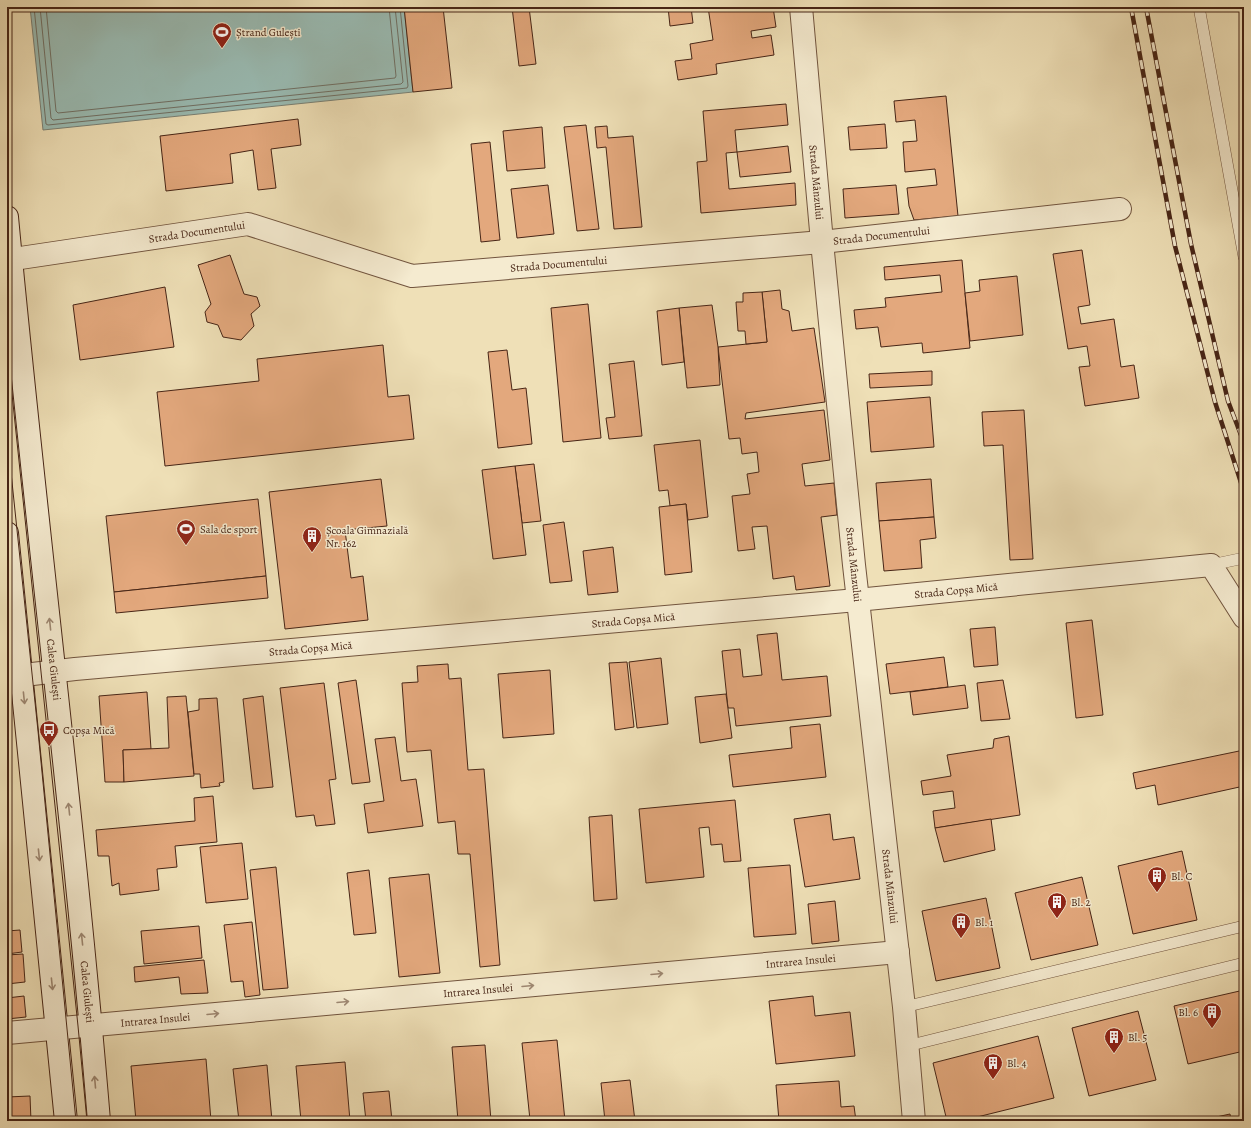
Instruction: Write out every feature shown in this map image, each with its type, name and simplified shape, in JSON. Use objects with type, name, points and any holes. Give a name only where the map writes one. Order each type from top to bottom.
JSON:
[{"type":"street","name":"Strada Mânzului","points":[[801,7],[857,600],[898,952],[914,1121]]},
{"type":"street","name":"Strada Documentului","points":[[9,260],[248,224],[412,276],[822,242],[1120,209]]},
{"type":"street","name":"Calea Giulești","points":[[7,217],[12,321],[55,671],[91,1025],[99,1121]]},
{"type":"street","points":[[7,533],[14,676],[57,1028],[66,1121]]},
{"type":"street","name":"Strada Copșa Mică","points":[[14,676],[55,671],[857,600],[1212,565]]},
{"type":"street","points":[[1212,565],[1244,617]]},
{"type":"street","name":"Intrarea Insulei","points":[[7,1034],[57,1028],[898,952]]},
{"type":"lane","points":[[1199,7],[1244,257]]},
{"type":"lane","points":[[1212,565],[1244,558]]},
{"type":"lane","points":[[904,1007],[1244,926]]},
{"type":"lane","points":[[907,1046],[1244,964]]},
{"type":"water","name":"Ștrand Gulești","points":[[30,7],[404,7],[413,92],[43,130]]},
{"type":"building","points":[[404,7],[443,7],[452,88],[413,92]]},
{"type":"building","points":[[512,7],[529,7],[536,64],[519,66]]},
{"type":"building","points":[[668,7],[691,7],[693,23],[670,26]]},
{"type":"building","points":[[708,7],[773,7],[776,27],[751,31],[752,38],[771,35],[774,55],[716,64],[717,74],[678,80],[675,61],[692,59],[690,44],[713,40]]},
{"type":"building","points":[[1239,7],[1244,7],[1244,37]]},
{"type":"building","points":[[946,96],[958,216],[914,220],[909,206],[907,188],[937,185],[935,169],[905,172],[903,142],[917,141],[915,120],[896,122],[894,101]]},
{"type":"building","points":[[786,104],[788,125],[735,130],[737,152],[726,153],[729,189],[795,183],[796,205],[701,213],[697,162],[707,161],[703,111]]},
{"type":"building","points":[[298,119],[301,145],[271,149],[276,188],[258,190],[253,150],[230,154],[233,183],[166,191],[160,136]]},
{"type":"building","points":[[885,124],[887,148],[850,150],[848,127]]},
{"type":"building","points":[[586,125],[599,229],[577,231],[564,127]]},
{"type":"building","points":[[607,126],[608,138],[633,136],[642,227],[614,229],[606,147],[597,148],[595,127]]},
{"type":"building","points":[[542,127],[545,168],[507,171],[503,131]]},
{"type":"building","points":[[490,142],[500,240],[481,242],[471,144]]},
{"type":"building","points":[[788,146],[791,172],[740,177],[737,152]]},
{"type":"building","points":[[548,185],[554,234],[517,238],[511,189]]},
{"type":"building","points":[[896,185],[899,214],[845,218],[843,189]]},
{"type":"building","points":[[1082,250],[1090,305],[1078,307],[1081,324],[1114,319],[1121,367],[1134,365],[1139,398],[1085,406],[1079,367],[1090,366],[1087,346],[1068,349],[1053,254]]},
{"type":"building","points":[[230,255],[244,294],[257,297],[260,306],[251,314],[254,326],[241,340],[223,337],[218,325],[207,322],[205,312],[211,304],[198,265]]},
{"type":"building","points":[[962,260],[970,348],[923,353],[922,343],[881,347],[878,327],[856,329],[854,310],[886,307],[885,298],[942,292],[940,275],[885,280],[884,267]]},
{"type":"building","points":[[1017,276],[1023,335],[970,341],[965,293],[980,291],[979,280]]},
{"type":"building","points":[[165,287],[174,347],[80,360],[73,305]]},
{"type":"building","points":[[780,290],[782,309],[789,311],[792,331],[814,328],[825,402],[746,413],[745,419],[824,410],[830,460],[802,464],[805,486],[834,483],[837,515],[821,517],[830,586],[796,590],[794,576],[773,579],[767,526],[752,527],[755,549],[738,551],[732,496],[750,494],[747,474],[759,472],[757,452],[742,454],[740,438],[729,439],[718,347],[767,342],[762,292]]},
{"type":"building","points":[[762,292],[767,342],[746,344],[745,331],[738,331],[736,302],[743,302],[743,293]]},
{"type":"building","points":[[588,304],[601,438],[563,442],[551,308]]},
{"type":"building","points":[[712,305],[718,347],[720,385],[687,388],[679,308]]},
{"type":"building","points":[[679,308],[684,362],[662,365],[657,311]]},
{"type":"building","points":[[383,345],[388,397],[409,395],[414,439],[165,466],[157,392],[259,381],[257,359]]},
{"type":"building","points":[[507,350],[512,390],[526,388],[532,444],[498,448],[488,352]]},
{"type":"building","points":[[634,361],[642,436],[609,439],[606,418],[615,417],[609,364]]},
{"type":"building","points":[[932,371],[932,385],[870,388],[869,374]]},
{"type":"building","points":[[930,397],[934,447],[871,452],[867,402]]},
{"type":"building","points":[[1024,410],[1033,559],[1010,560],[1003,445],[984,446],[982,412]]},
{"type":"building","points":[[700,440],[708,517],[688,520],[686,504],[670,506],[668,490],[659,491],[654,445]]},
{"type":"building","points":[[534,464],[541,521],[522,523],[515,466]]},
{"type":"building","points":[[515,466],[526,555],[493,559],[482,470]]},
{"type":"building","name":"Școala Gimnazială Nr. 162","points":[[381,479],[387,526],[345,530],[351,578],[363,576],[368,620],[285,629],[269,492]]},
{"type":"building","points":[[931,479],[934,517],[879,521],[876,483]]},
{"type":"building","name":"Sala de sport","points":[[258,499],[266,576],[114,592],[106,516]]},
{"type":"building","points":[[686,504],[692,572],[665,575],[659,507]]},
{"type":"building","points":[[934,517],[936,538],[920,540],[922,568],[884,571],[879,521]]},
{"type":"building","points":[[564,522],[572,581],[550,583],[543,525]]},
{"type":"building","points":[[613,547],[618,592],[588,595],[583,551]]},
{"type":"building","points":[[266,576],[268,598],[116,613],[114,592]]},
{"type":"building","points":[[1092,620],[1103,715],[1076,718],[1066,623]]},
{"type":"building","points":[[995,627],[998,665],[974,667],[970,629]]},
{"type":"building","points":[[777,633],[782,680],[827,676],[831,716],[736,726],[734,708],[728,708],[722,651],[740,649],[743,677],[762,675],[757,635]]},
{"type":"building","points":[[944,657],[948,687],[890,694],[886,664]]},
{"type":"building","points":[[661,658],[668,724],[637,728],[629,662]]},
{"type":"building","points":[[627,662],[634,727],[615,730],[609,663]]},
{"type":"building","points":[[448,664],[449,679],[461,678],[468,770],[484,769],[500,965],[480,967],[470,854],[458,854],[455,821],[438,823],[431,750],[407,752],[402,683],[418,682],[417,666]]},
{"type":"building","points":[[550,670],[554,734],[503,738],[498,674]]},
{"type":"building","points":[[356,680],[370,782],[352,784],[338,683]]},
{"type":"building","points":[[1003,680],[1010,719],[981,721],[977,683]]},
{"type":"building","points":[[324,683],[336,779],[329,780],[335,824],[316,826],[314,815],[296,817],[280,688]]},
{"type":"building","points":[[965,685],[968,708],[913,715],[910,692]]},
{"type":"building","points":[[147,692],[151,749],[123,750],[124,782],[105,782],[99,696]]},
{"type":"building","points":[[726,694],[732,738],[700,743],[695,697]]},
{"type":"building","points":[[186,696],[194,776],[124,782],[123,750],[169,748],[167,697]]},
{"type":"building","points":[[263,696],[273,787],[253,789],[243,699]]},
{"type":"building","points":[[217,698],[224,782],[219,783],[220,786],[201,788],[200,774],[194,774],[188,712],[199,710],[199,699]]},
{"type":"building","points":[[820,724],[826,777],[733,787],[729,755],[792,748],[790,727]]},
{"type":"building","points":[[1009,736],[1020,815],[935,828],[933,811],[955,808],[953,791],[923,795],[921,781],[951,776],[947,755],[993,748],[994,739]]},
{"type":"building","points":[[395,737],[401,781],[416,779],[423,826],[368,833],[364,804],[384,801],[375,739]]},
{"type":"building","points":[[1244,750],[1244,786],[1158,805],[1155,785],[1136,789],[1133,773]]},
{"type":"building","points":[[213,796],[217,842],[175,846],[177,867],[157,869],[159,890],[120,895],[119,883],[112,886],[109,856],[98,856],[96,830],[195,821],[194,798]]},
{"type":"building","points":[[735,800],[741,861],[724,862],[722,844],[711,845],[709,827],[699,828],[704,877],[646,883],[639,809]]},
{"type":"building","points":[[830,814],[833,840],[854,837],[860,879],[805,887],[794,819]]},
{"type":"building","points":[[612,815],[617,899],[594,901],[589,817]]},
{"type":"building","points":[[991,819],[995,850],[944,862],[935,828]]},
{"type":"building","points":[[242,843],[248,899],[206,903],[200,847]]},
{"type":"building","name":"Bl. C","points":[[1182,851],[1197,920],[1133,934],[1118,866]]},
{"type":"building","points":[[790,865],[796,934],[754,937],[748,868]]},
{"type":"building","points":[[276,867],[288,988],[263,990],[250,870]]},
{"type":"building","points":[[369,870],[376,933],[354,935],[347,873]]},
{"type":"building","points":[[429,874],[440,973],[399,977],[389,878]]},
{"type":"building","name":"Bl. 2","points":[[1082,877],[1098,945],[1031,960],[1015,893]]},
{"type":"building","name":"Bl. 1","points":[[986,898],[1000,968],[936,981],[922,911]]},
{"type":"building","points":[[835,901],[839,941],[812,944],[808,904]]},
{"type":"building","points":[[252,922],[260,995],[245,997],[243,981],[231,982],[224,925]]},
{"type":"building","points":[[199,926],[202,958],[144,964],[141,931]]},
{"type":"building","points":[[20,930],[22,952],[7,954],[7,931]]},
{"type":"building","points":[[23,954],[25,982],[7,984],[7,955]]},
{"type":"building","points":[[204,960],[208,993],[181,994],[179,977],[135,982],[134,967]]},
{"type":"building","name":"Bl. 6","points":[[1244,990],[1244,1051],[1188,1064],[1174,1006]]},
{"type":"building","points":[[24,996],[26,1017],[7,1019],[7,998]]},
{"type":"building","points":[[813,996],[815,1016],[850,1012],[855,1056],[776,1064],[769,1001]]},
{"type":"building","name":"Bl. 5","points":[[1138,1011],[1156,1080],[1089,1096],[1072,1028]]},
{"type":"building","name":"Bl. 4","points":[[1038,1036],[1054,1098],[961,1121],[947,1121],[933,1063]]},
{"type":"building","points":[[557,1040],[565,1121],[530,1120],[522,1043]]},
{"type":"building","points":[[485,1045],[491,1121],[458,1121],[452,1047]]},
{"type":"building","points":[[206,1059],[211,1121],[136,1121],[131,1066]]},
{"type":"building","points":[[345,1062],[350,1121],[301,1121],[296,1066]]},
{"type":"building","points":[[267,1065],[272,1121],[239,1121],[233,1069]]},
{"type":"building","points":[[630,1080],[635,1121],[605,1121],[601,1083]]},
{"type":"building","points":[[839,1081],[841,1107],[854,1106],[856,1121],[779,1121],[776,1085]]},
{"type":"building","points":[[389,1091],[392,1121],[366,1121],[363,1093]]},
{"type":"building","points":[[30,1096],[31,1121],[7,1121],[7,1097]]},
{"type":"building","points":[[1230,1114],[1231,1121],[1198,1121]]},
{"type":"tram line","points":[[7,346],[87,1121]]},
{"type":"tram line","points":[[7,434],[76,1121]]},
{"type":"railway","points":[[1131,7],[1175,246],[1215,402],[1244,492]]},
{"type":"railway","points":[[1146,7],[1191,244],[1228,401],[1244,443]]},
{"type":"place","name":"Ștrand Gulești","points":[[222,49]]},
{"type":"place","name":"Sala de sport","points":[[186,546]]},
{"type":"place","name":"Școala Gimnazială Nr. 162","points":[[312,553]]},
{"type":"place","name":"Copșa Mică","points":[[49,747]]},
{"type":"place","name":"Bl. C","points":[[1157,893]]},
{"type":"place","name":"Bl. 2","points":[[1057,919]]},
{"type":"place","name":"Bl. 1","points":[[961,939]]},
{"type":"place","name":"Bl. 6","points":[[1212,1029]]},
{"type":"place","name":"Bl. 5","points":[[1114,1054]]},
{"type":"place","name":"Bl. 4","points":[[993,1080]]}]
